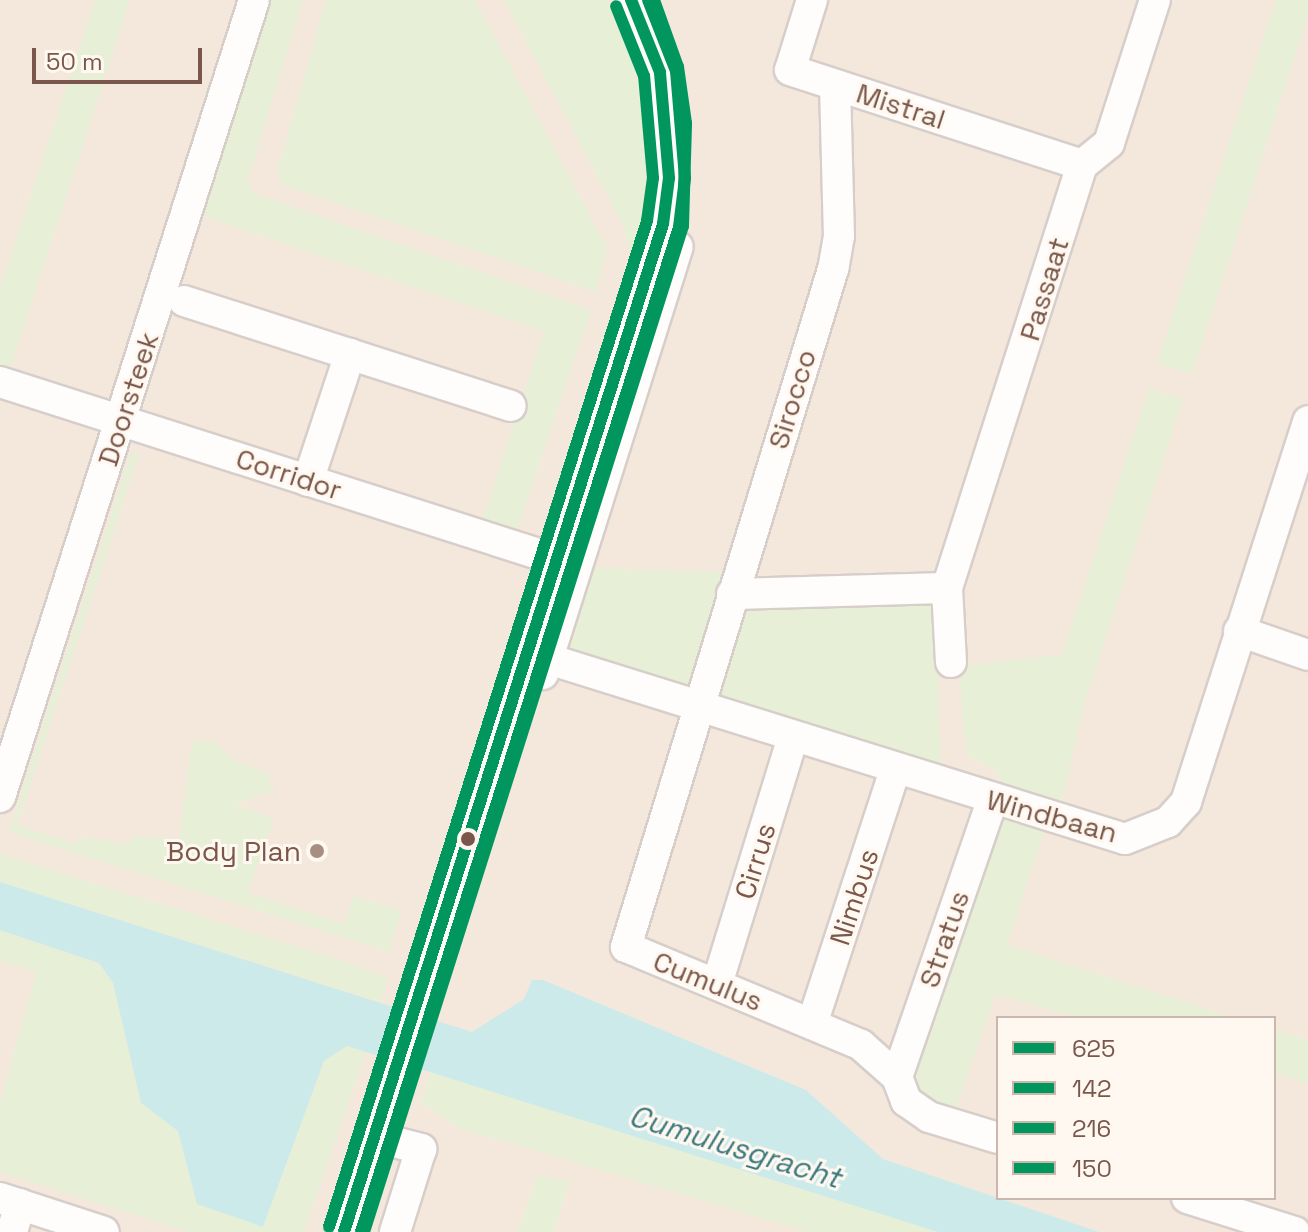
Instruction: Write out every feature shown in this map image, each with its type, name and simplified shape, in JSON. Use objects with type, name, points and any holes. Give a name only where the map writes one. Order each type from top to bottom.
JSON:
[{"type":"street","name":"Doorsteek","points":[[0,797],[254,0]]},
{"type":"street","points":[[344,1232],[384,1139],[428,1006],[567,563],[663,224],[669,178],[660,72],[631,0]]},
{"type":"street","points":[[567,563],[683,226],[686,123],[678,67],[654,0]]},
{"type":"street","name":"Mistral","points":[[812,0],[790,70],[1082,165]]},
{"type":"street","name":"Passaat","points":[[951,662],[947,588],[1082,165],[1109,143],[1155,0]]},
{"type":"street","name":"Sirocco","points":[[698,707],[833,269],[839,236],[835,85]]},
{"type":"street","points":[[184,301],[511,406]]},
{"type":"street","points":[[308,481],[350,354]]},
{"type":"street","name":"Corridor","points":[[0,382],[567,563]]},
{"type":"street","name":"Windbaan","points":[[538,656],[992,801],[1125,839],[1168,822],[1186,802],[1308,421]]},
{"type":"street","points":[[732,594],[947,588]]},
{"type":"street","points":[[1239,631],[1308,655]]},
{"type":"street","name":"Cumulus","points":[[698,707],[626,947],[861,1045],[897,1077],[906,1101],[929,1117],[996,1137]]},
{"type":"street","name":"Cirrus","points":[[717,984],[793,737]]},
{"type":"street","name":"Nimbus","points":[[812,1024],[895,770]]},
{"type":"street","name":"Stratus","points":[[897,1077],[992,801]]},
{"type":"street","points":[[364,1232],[384,1139]]},
{"type":"street","points":[[384,1139],[421,1149],[395,1232]]},
{"type":"street","points":[[1193,1200],[1295,1232]]},
{"type":"street","points":[[11,1211],[104,1232]]},
{"type":"street","points":[[1302,1232],[1308,1212]]},
{"type":"shaded area","points":[[0,0],[1308,0],[1308,1232],[0,1232]]},
{"type":"green space","points":[[95,0],[130,0],[7,378],[0,375],[0,288]]},
{"type":"green space","points":[[270,0],[303,0],[248,179],[253,193],[591,310],[516,534],[480,528],[544,331],[202,216]]},
{"type":"green space","points":[[326,0],[475,0],[607,248],[596,292],[280,184],[278,170]]},
{"type":"green space","points":[[504,0],[607,0],[624,34],[650,120],[650,205],[633,262],[622,223]]},
{"type":"green space","points":[[1276,0],[1308,0],[1308,16],[1192,374],[1157,363]]},
{"type":"green space","points":[[1149,388],[1183,399],[1085,702],[1060,809],[1005,792],[997,772],[967,754],[958,666],[1062,655]]},
{"type":"green space","points":[[140,452],[17,825],[76,844],[80,837],[129,844],[132,836],[179,839],[192,741],[215,741],[232,759],[271,775],[268,783],[276,790],[234,805],[274,818],[248,893],[345,924],[353,896],[402,911],[389,952],[9,832],[131,453]]},
{"type":"green space","points":[[590,568],[723,572],[686,693],[563,655]]},
{"type":"green space","points":[[935,594],[941,772],[710,700],[739,604]]},
{"type":"green space","points":[[1002,818],[1044,831],[1007,945],[1230,1016],[1074,1016],[995,995],[953,1117],[925,1100],[909,1073]]},
{"type":"green space","points":[[0,854],[350,963],[388,978],[381,1002],[0,882]]},
{"type":"green space","points":[[0,930],[99,963],[113,983],[141,1103],[178,1131],[197,1204],[263,1226],[324,1061],[347,1046],[367,1049],[304,1232],[189,1232],[0,1172],[0,1103],[36,972],[0,961]]},
{"type":"green space","points":[[1276,1030],[1308,1040],[1308,1083],[1276,1074]]},
{"type":"green space","points":[[432,1070],[938,1232],[808,1232],[459,1128],[421,1103]]},
{"type":"green space","points":[[537,1175],[570,1181],[553,1232],[518,1232]]},
{"type":"water","name":"Cumulusgracht","points":[[0,882],[472,1032],[524,999],[532,980],[543,980],[806,1090],[883,1159],[996,1197],[996,1200],[1004,1200],[1099,1232],[938,1232],[347,1046],[324,1061],[263,1227],[197,1204],[178,1131],[141,1103],[113,983],[99,963],[0,930]]},
{"type":"transit line","name":"625","points":[[344,1232],[663,224],[669,178],[660,72],[631,0]]},
{"type":"transit line","name":"142","points":[[361,1232],[679,227],[685,178],[676,71],[648,0]]},
{"type":"transit line","name":"150","points":[[364,1232],[683,226],[686,123],[678,67],[654,0]]},
{"type":"transit line","name":"216","points":[[329,1227],[647,221],[653,178],[644,76],[616,6]]},
{"type":"place","name":"Body Plan","points":[[317,851]]}]
